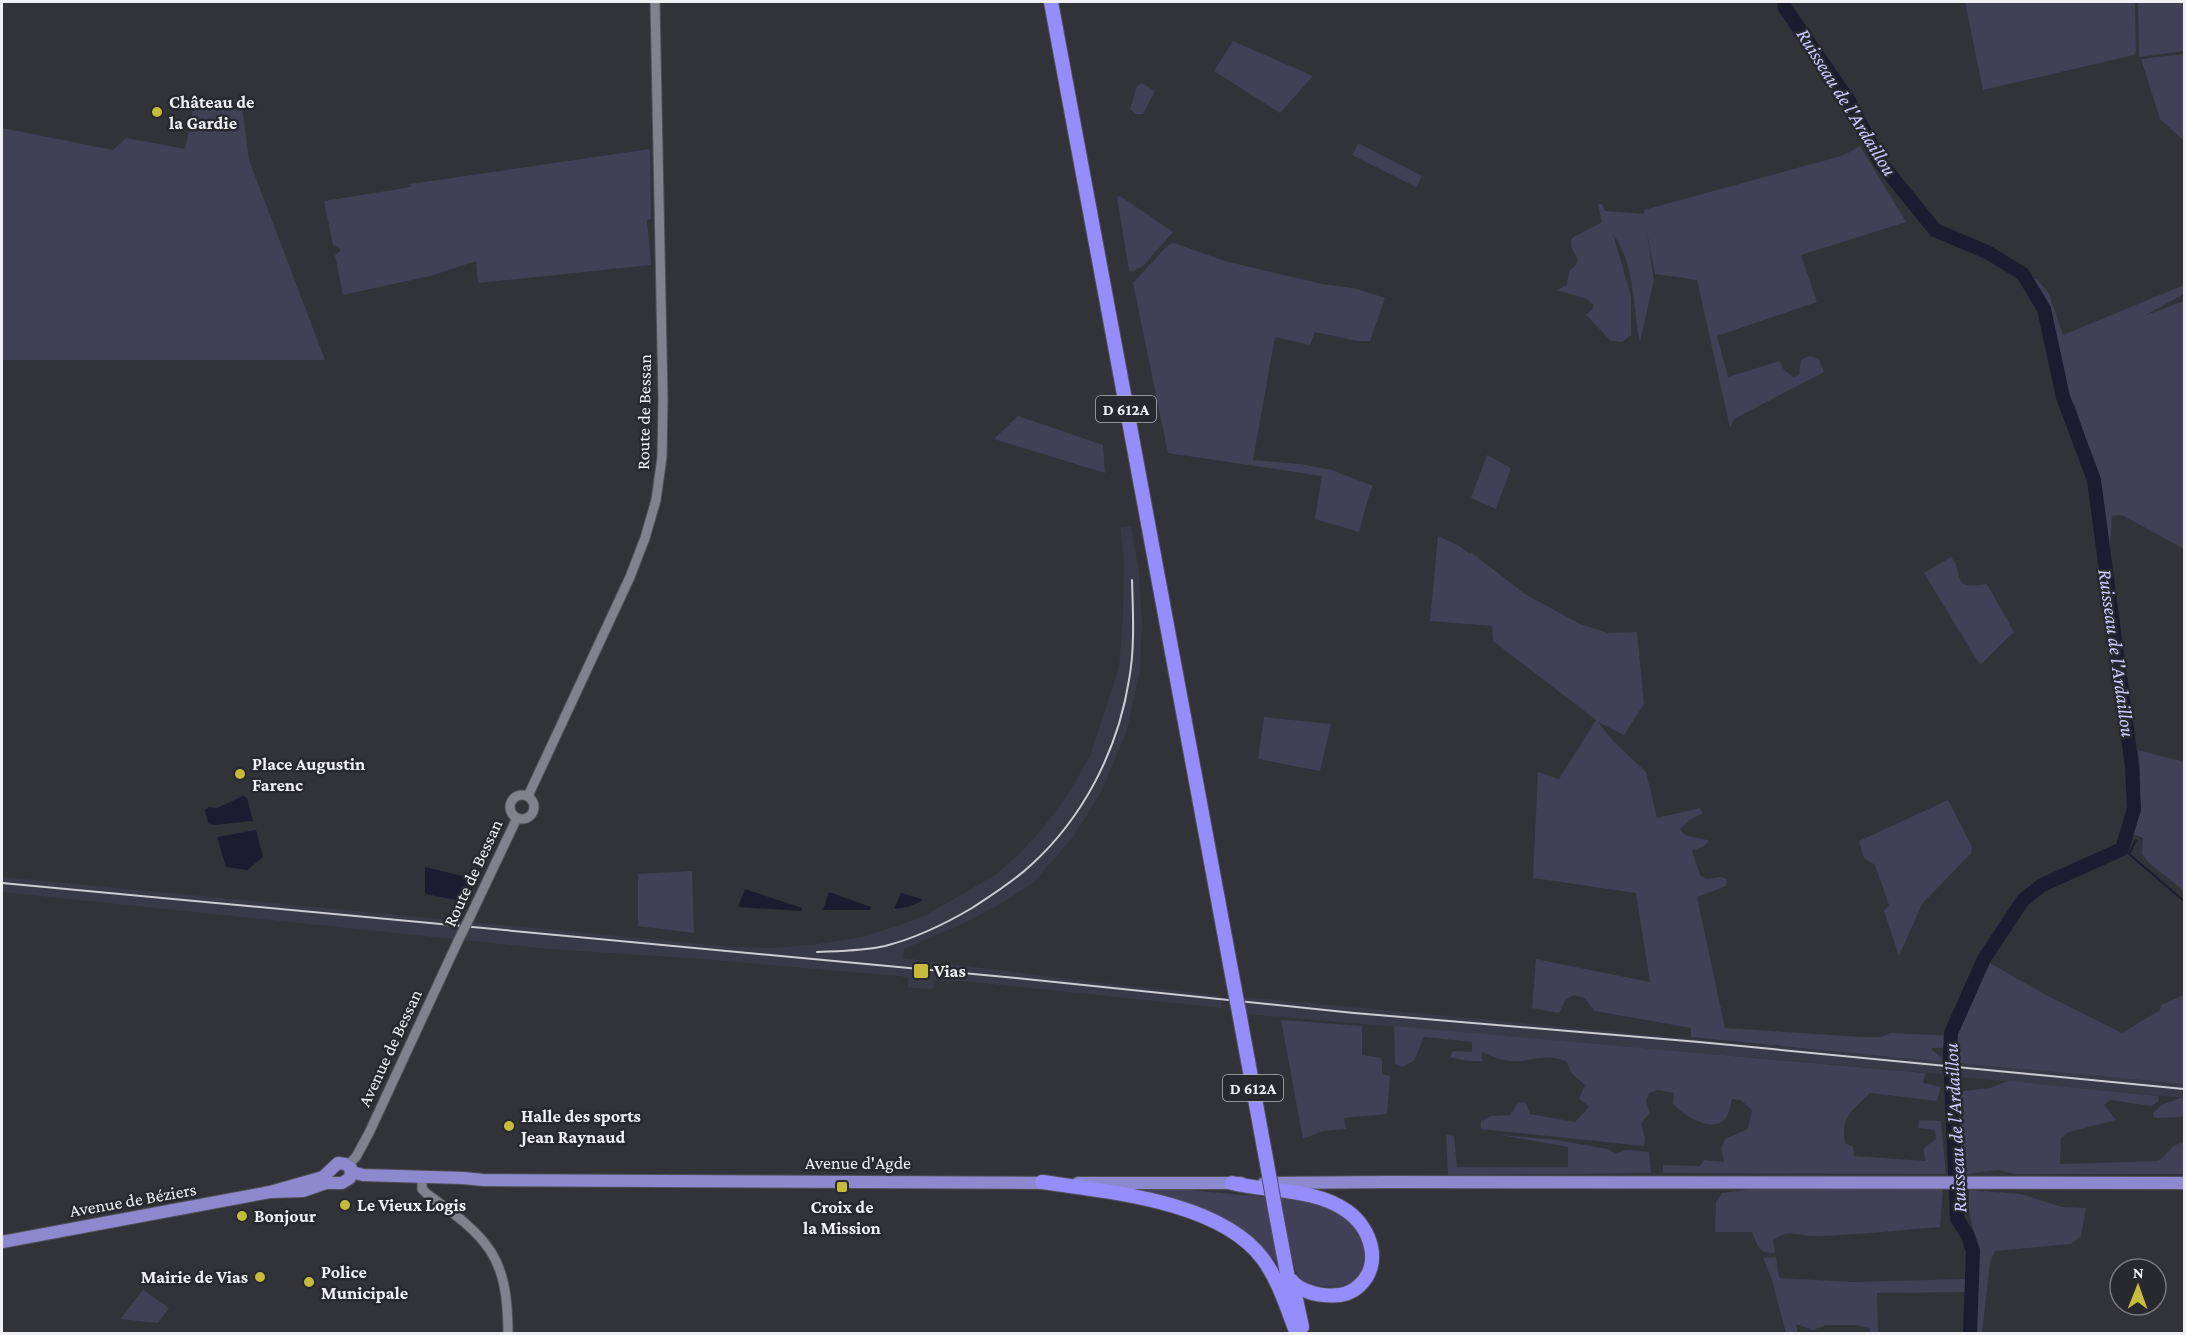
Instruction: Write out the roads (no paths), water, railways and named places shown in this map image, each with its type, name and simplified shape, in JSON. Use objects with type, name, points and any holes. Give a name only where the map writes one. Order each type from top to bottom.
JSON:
[{"type":"highway","name":"D 612A","points":[[1051,2],[1275,1209],[1304,1334]]},
{"type":"highway","points":[[1042,1182],[1131,1196],[1174,1207],[1225,1225],[1243,1238],[1261,1256],[1275,1276],[1298,1334]]},
{"type":"highway","points":[[1232,1184],[1291,1192],[1328,1201],[1348,1211],[1365,1228],[1373,1251],[1370,1270],[1359,1287],[1341,1294],[1323,1295],[1306,1292],[1289,1274]]},
{"type":"highway","name":"D 612A","points":[[1289,1274],[1298,1334]]},
{"type":"main road","points":[[338,1163],[350,1172],[342,1183],[332,1176],[338,1163]]},
{"type":"main road","name":"Avenue d'Agde","points":[[350,1172],[472,1184],[483,1180],[1232,1184],[1387,1182],[2184,1183]]},
{"type":"main road","name":"Avenue de Béziers","points":[[2,1242],[270,1192],[323,1176],[332,1176]]},
{"type":"street","name":"Route de Bessan","points":[[528,796],[630,577],[656,500],[662,457],[663,399],[655,2]]},
{"type":"street","name":"Route de Bessan","points":[[516,796],[528,796],[533,802],[533,810],[525,819],[517,818],[511,813],[511,802],[516,796]]},
{"type":"street","name":"Route de Bessan","points":[[458,941],[517,818]]},
{"type":"street","name":"Avenue de Bessan","points":[[350,1172],[458,941]]},
{"type":"street","points":[[422,1180],[422,1189],[482,1239],[497,1259],[505,1282],[508,1334]]},
{"type":"waterway","name":"Ruisseau de l'Ardaillou","points":[[1784,2],[1785,8],[1849,101],[1880,162],[1935,230],[1989,253],[2023,274],[2044,309],[2063,397],[2094,480],[2132,767],[2134,809],[2122,849],[2042,885],[2023,900],[1984,959],[1951,1033],[1957,1218],[1968,1236],[1973,1251],[1970,1334]]},
{"type":"waterway","points":[[2136,840],[2129,854],[2184,901]]},
{"type":"railway","points":[[817,952],[885,946],[908,939],[951,920],[1002,888],[1024,871],[1067,826],[1082,804],[1107,757],[1124,706],[1132,655],[1132,580]]},
{"type":"railway","points":[[2,883],[1016,978],[1354,1013],[1699,1042],[2184,1089]]},
{"type":"place","name":"Château de la Gardie","points":[[157,112]]},
{"type":"place","name":"Place Augustin Farenc","points":[[240,774]]},
{"type":"place","name":"Vias","points":[[921,971]]},
{"type":"place","name":"Halle des sports Jean Raynaud","points":[[509,1126]]},
{"type":"place","name":"Croix de la Mission","points":[[842,1187]]},
{"type":"place","name":"Le Vieux Logis","points":[[345,1205]]},
{"type":"place","name":"Bonjour","points":[[242,1216]]},
{"type":"place","name":"Mairie de Vias","points":[[260,1277]]},
{"type":"place","name":"Police Municipale","points":[[309,1282]]}]
